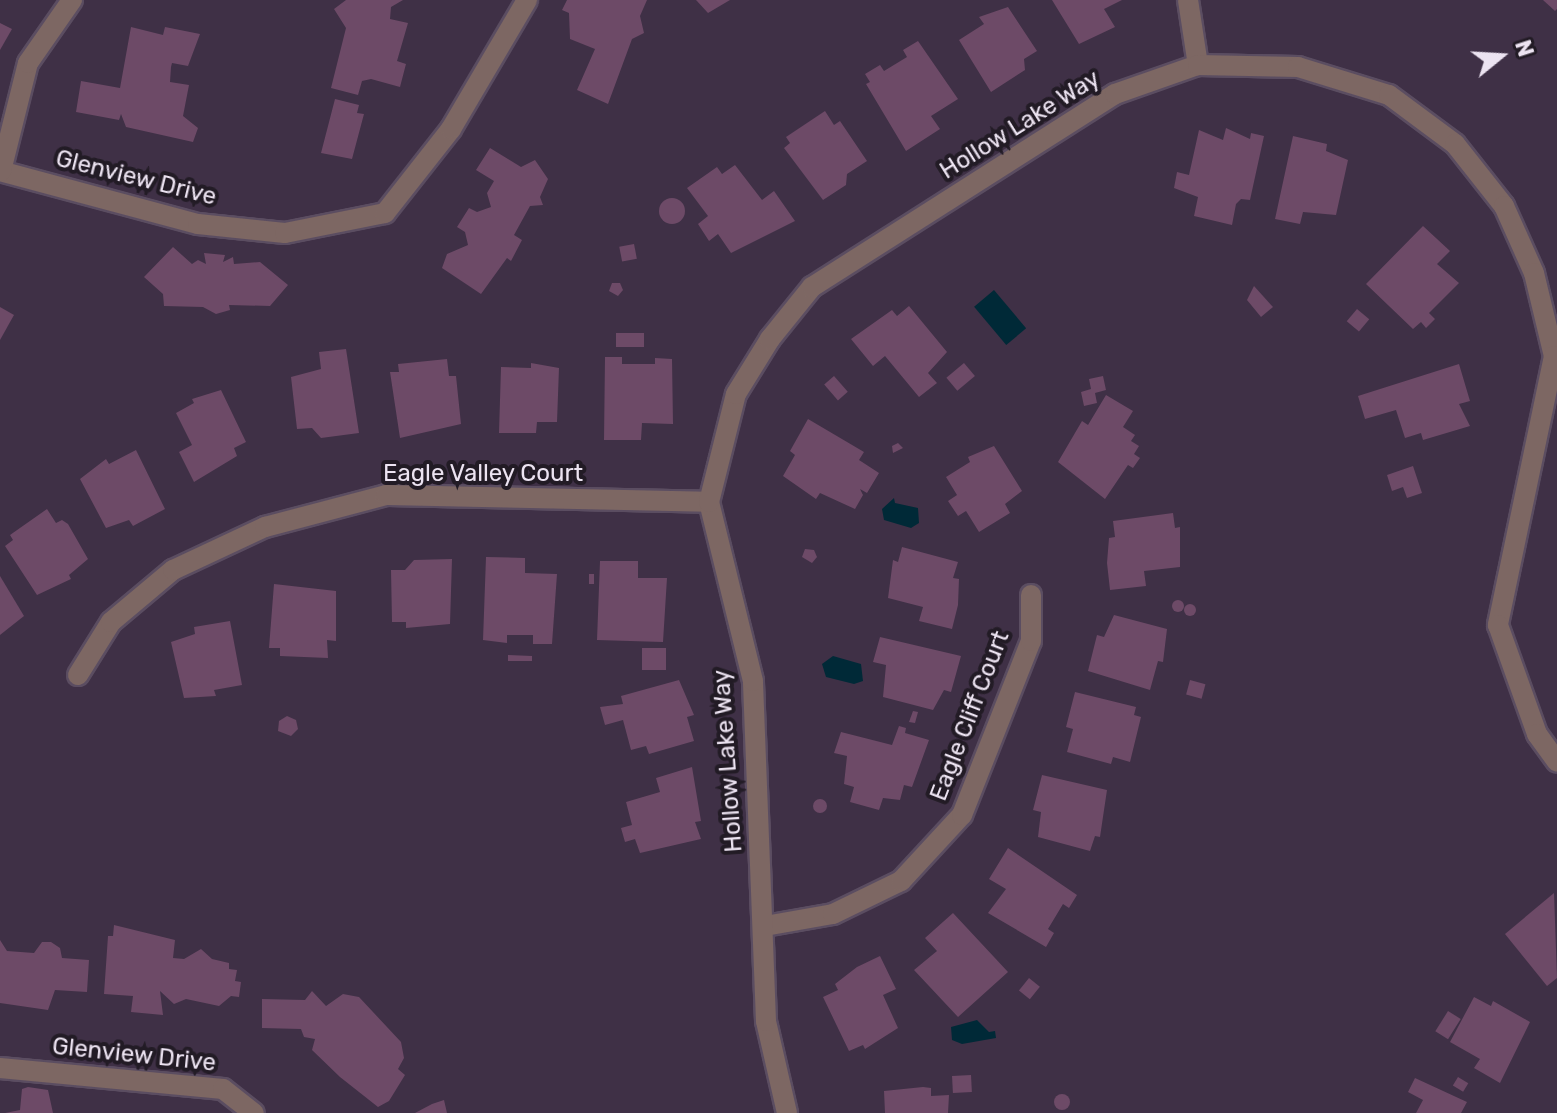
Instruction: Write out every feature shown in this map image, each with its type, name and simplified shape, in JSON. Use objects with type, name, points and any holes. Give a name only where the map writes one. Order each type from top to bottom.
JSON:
[{"type":"street","points":[[0,171],[28,63],[72,0]]},
{"type":"street","name":"Glenview Drive","points":[[0,171],[213,225],[285,233],[385,213],[451,129],[527,0]]},
{"type":"street","points":[[1188,0],[1198,65]]},
{"type":"street","name":"Hollow Lake Way","points":[[787,1113],[766,1021],[765,926],[753,681],[709,502],[736,394],[770,339],[812,287],[1115,94],[1198,65],[1313,72],[1389,95],[1455,144],[1504,206],[1534,273],[1555,356],[1498,625],[1537,734],[1557,762]]},
{"type":"street","name":"Eagle Valley Court","points":[[78,675],[111,622],[173,570],[265,527],[386,495],[709,502]]},
{"type":"street","name":"Eagle Cliff Court","points":[[765,926],[833,914],[901,881],[962,815],[1031,641],[1031,595]]},
{"type":"street","name":"Glenview Drive","points":[[0,1068],[223,1089],[254,1113]]},
{"type":"water","points":[[994,290],[1026,328],[1006,345],[974,307]]},
{"type":"water","points":[[894,498],[895,503],[918,508],[919,523],[911,528],[884,520],[882,509]]},
{"type":"water","points":[[833,656],[861,664],[863,681],[854,684],[826,677],[822,664]]},
{"type":"water","points":[[977,1020],[989,1032],[995,1031],[996,1038],[962,1044],[952,1040],[951,1027]]},
{"type":"building","points":[[346,0],[403,0],[391,7],[390,19],[408,23],[397,61],[406,64],[400,87],[371,79],[362,81],[358,95],[331,88],[346,28],[334,9]]},
{"type":"building","points":[[567,0],[647,0],[640,16],[644,33],[632,39],[608,104],[577,90],[595,49],[570,39],[569,13],[562,10]]},
{"type":"building","points":[[696,0],[730,0],[708,13]]},
{"type":"building","points":[[1052,0],[1122,0],[1104,9],[1115,27],[1079,44]]},
{"type":"building","points":[[1543,0],[1557,0],[1557,9],[1555,11]]},
{"type":"building","points":[[1008,7],[1037,51],[1024,59],[1025,70],[991,92],[959,40],[984,24],[979,17]]},
{"type":"building","points":[[0,23],[12,29],[0,50]]},
{"type":"building","points":[[131,27],[163,35],[165,27],[200,34],[188,66],[172,63],[170,82],[189,85],[183,116],[198,128],[193,142],[126,127],[121,114],[119,120],[76,112],[81,81],[120,88]]},
{"type":"building","points":[[918,41],[958,99],[931,116],[940,129],[906,151],[866,84],[870,82],[865,74],[880,65],[884,71],[907,57],[903,50]]},
{"type":"building","points":[[335,99],[359,105],[357,113],[364,114],[352,159],[321,153]]},
{"type":"building","points":[[825,111],[834,125],[840,121],[867,161],[847,174],[846,185],[823,200],[784,148],[790,143],[786,137]]},
{"type":"building","points":[[1226,128],[1250,139],[1251,133],[1264,136],[1250,200],[1241,199],[1236,204],[1232,225],[1194,216],[1198,197],[1174,188],[1177,172],[1189,175],[1199,130],[1223,140]]},
{"type":"building","points":[[1293,136],[1327,144],[1326,151],[1348,160],[1336,215],[1303,212],[1300,224],[1275,219]]},
{"type":"building","points":[[490,148],[521,167],[535,160],[548,179],[540,197],[543,205],[530,206],[514,235],[522,240],[511,261],[507,258],[481,294],[442,268],[447,254],[468,245],[465,232],[457,227],[469,208],[477,212],[491,207],[487,193],[494,181],[476,170]]},
{"type":"building","points":[[735,165],[762,200],[774,191],[795,221],[731,253],[718,234],[709,241],[698,224],[708,216],[687,188],[717,167],[722,174]]},
{"type":"building","points":[[672,198],[681,202],[685,211],[681,220],[672,224],[663,220],[659,211],[663,202]]},
{"type":"building","points":[[1423,226],[1450,251],[1437,264],[1459,283],[1429,313],[1435,319],[1426,328],[1421,322],[1413,329],[1366,284]]},
{"type":"building","points":[[634,244],[637,259],[622,262],[619,247]]},
{"type":"building","points":[[173,247],[192,264],[198,260],[206,264],[204,253],[225,255],[223,262],[233,257],[234,264],[260,262],[288,285],[270,306],[229,305],[230,310],[216,314],[203,307],[164,306],[163,294],[144,277]]},
{"type":"building","points":[[612,283],[620,283],[623,290],[618,296],[609,291]]},
{"type":"building","points":[[1254,286],[1273,307],[1261,317],[1247,300]]},
{"type":"building","points":[[909,306],[947,352],[928,373],[937,383],[919,397],[885,356],[873,366],[851,339],[892,310],[897,316]]},
{"type":"building","points":[[0,307],[14,315],[0,340]]},
{"type":"building","points":[[1357,309],[1369,319],[1359,332],[1347,321]]},
{"type":"building","points":[[616,333],[644,333],[644,347],[616,347]]},
{"type":"building","points":[[346,349],[359,433],[321,438],[312,428],[297,429],[291,377],[321,369],[319,352]]},
{"type":"building","points":[[605,357],[622,357],[622,364],[655,364],[655,358],[672,359],[673,424],[642,423],[641,440],[604,440]]},
{"type":"building","points":[[447,359],[449,376],[456,376],[461,424],[400,438],[390,372],[399,372],[398,364]]},
{"type":"building","points":[[531,363],[559,368],[557,422],[537,422],[536,433],[499,433],[501,367],[531,368]]},
{"type":"building","points":[[964,363],[975,376],[957,391],[946,378]]},
{"type":"building","points":[[1459,364],[1470,401],[1459,404],[1470,426],[1423,440],[1421,433],[1405,438],[1396,410],[1365,419],[1358,396]]},
{"type":"building","points":[[834,376],[848,392],[838,400],[824,385]]},
{"type":"building","points":[[1103,376],[1106,390],[1095,393],[1097,403],[1084,406],[1081,392],[1091,389],[1089,379]]},
{"type":"building","points":[[221,390],[246,442],[234,448],[237,456],[194,482],[179,452],[192,445],[176,413],[194,403],[192,399]]},
{"type":"building","points":[[1106,395],[1133,411],[1123,427],[1135,435],[1131,441],[1139,446],[1134,454],[1140,458],[1133,468],[1128,465],[1105,499],[1058,462],[1082,421],[1088,425]]},
{"type":"building","points":[[808,419],[864,452],[859,460],[879,473],[867,493],[860,489],[863,495],[855,509],[820,493],[816,499],[783,476],[795,455],[790,451]]},
{"type":"building","points":[[898,443],[903,448],[893,453],[892,446]]},
{"type":"building","points":[[994,446],[1022,491],[1005,504],[1010,513],[979,532],[966,511],[958,516],[948,501],[957,495],[946,477],[970,462],[968,457]]},
{"type":"building","points":[[136,450],[165,509],[133,526],[129,520],[106,528],[80,479],[106,459],[109,464]]},
{"type":"building","points":[[1413,466],[1422,493],[1407,498],[1403,487],[1392,491],[1387,475]]},
{"type":"building","points":[[47,509],[56,523],[62,520],[68,524],[88,559],[69,575],[71,579],[37,595],[5,546],[13,540],[10,535]]},
{"type":"building","points":[[1173,513],[1175,528],[1180,527],[1180,567],[1144,571],[1146,586],[1110,590],[1107,563],[1109,538],[1115,537],[1113,521]]},
{"type":"building","points":[[902,547],[958,562],[953,578],[959,579],[958,605],[952,629],[919,621],[923,607],[888,598],[893,560],[898,562]]},
{"type":"building","points":[[805,549],[814,550],[817,557],[812,563],[802,557]]},
{"type":"building","points":[[486,557],[525,558],[525,573],[557,574],[552,644],[533,644],[533,635],[507,635],[507,643],[483,640]]},
{"type":"building","points":[[452,559],[450,624],[406,628],[406,622],[392,622],[391,570],[405,570],[414,560]]},
{"type":"building","points":[[600,561],[638,561],[638,578],[667,578],[663,642],[597,640]]},
{"type":"building","points":[[589,574],[594,574],[594,584],[589,584]]},
{"type":"building","points":[[0,576],[24,616],[0,635]]},
{"type":"building","points":[[274,584],[336,591],[336,641],[327,640],[328,658],[280,656],[280,648],[269,648]]},
{"type":"building","points":[[1178,600],[1184,606],[1178,612],[1172,606]]},
{"type":"building","points":[[1190,604],[1196,610],[1190,616],[1184,610]]},
{"type":"building","points":[[1114,615],[1167,629],[1163,662],[1158,661],[1150,690],[1088,671],[1097,635],[1104,637]]},
{"type":"building","points":[[230,621],[242,685],[214,690],[216,696],[184,698],[171,642],[195,634],[194,627]]},
{"type":"building","points":[[880,637],[961,656],[951,692],[944,690],[933,710],[883,697],[886,665],[873,662]]},
{"type":"building","points":[[642,648],[666,648],[666,670],[642,670]]},
{"type":"building","points":[[508,655],[532,656],[532,661],[508,661]]},
{"type":"building","points":[[679,680],[694,715],[687,717],[694,741],[649,754],[646,746],[631,750],[623,720],[605,725],[600,707],[623,704],[621,696]]},
{"type":"building","points":[[1190,680],[1205,684],[1202,699],[1186,694]]},
{"type":"building","points":[[1075,692],[1136,707],[1134,715],[1141,717],[1130,762],[1113,757],[1111,764],[1067,752],[1073,729],[1066,727]]},
{"type":"building","points":[[913,711],[918,712],[915,723],[909,722]]},
{"type":"building","points":[[287,716],[296,720],[298,729],[291,736],[278,731],[279,721]]},
{"type":"building","points":[[899,726],[906,728],[905,733],[929,740],[912,787],[904,785],[900,800],[883,798],[879,810],[850,802],[854,787],[844,784],[847,756],[834,753],[841,732],[892,745]]},
{"type":"building","points":[[692,767],[701,821],[695,822],[701,839],[640,853],[635,839],[625,842],[621,828],[632,825],[626,802],[660,792],[656,778]]},
{"type":"building","points":[[1042,775],[1107,790],[1100,837],[1095,836],[1090,851],[1038,837],[1041,812],[1033,810]]},
{"type":"building","points":[[820,799],[827,806],[820,813],[813,806]]},
{"type":"building","points":[[1008,848],[1077,895],[1069,908],[1063,904],[1048,929],[1054,933],[1046,947],[988,913],[1006,889],[989,879]]},
{"type":"building","points":[[1554,893],[1557,978],[1547,986],[1505,934]]},
{"type":"building","points":[[953,913],[1008,972],[958,1017],[914,970],[937,951],[925,938]]},
{"type":"building","points":[[114,925],[175,940],[173,958],[184,959],[201,949],[212,959],[229,963],[229,969],[237,970],[235,981],[241,982],[239,997],[231,996],[219,1006],[186,999],[174,1004],[160,991],[163,1015],[131,1012],[133,996],[104,994],[108,936],[113,936]]},
{"type":"building","points":[[0,940],[7,951],[34,953],[42,942],[51,942],[60,948],[62,958],[89,960],[87,992],[55,990],[48,1010],[0,1003]]},
{"type":"building","points":[[880,956],[896,989],[883,995],[898,1028],[865,1049],[863,1045],[849,1051],[823,997],[838,990],[835,984],[857,967]]},
{"type":"building","points":[[1029,978],[1040,987],[1030,999],[1019,990]]},
{"type":"building","points":[[312,991],[326,1006],[343,994],[359,997],[401,1042],[404,1058],[398,1069],[405,1075],[389,1101],[378,1107],[340,1077],[312,1050],[315,1039],[304,1037],[301,1029],[262,1028],[262,999],[305,1000]]},
{"type":"building","points":[[1474,997],[1491,1006],[1493,1001],[1530,1022],[1500,1083],[1474,1068],[1480,1059],[1450,1042]]},
{"type":"building","points":[[1448,1011],[1461,1019],[1448,1039],[1435,1031]]},
{"type":"building","points":[[971,1075],[972,1092],[953,1093],[952,1076]]},
{"type":"building","points":[[1458,1077],[1468,1083],[1463,1092],[1453,1086]]},
{"type":"building","points":[[1415,1078],[1467,1102],[1461,1113],[1416,1113],[1423,1100],[1408,1092]]},
{"type":"building","points":[[931,1088],[931,1096],[949,1095],[948,1113],[885,1113],[884,1091]]},
{"type":"building","points":[[22,1089],[48,1090],[53,1113],[5,1113],[20,1110]]},
{"type":"building","points":[[1062,1094],[1070,1102],[1062,1110],[1054,1102]]},
{"type":"building","points":[[444,1100],[447,1113],[415,1113],[432,1104]]}]
